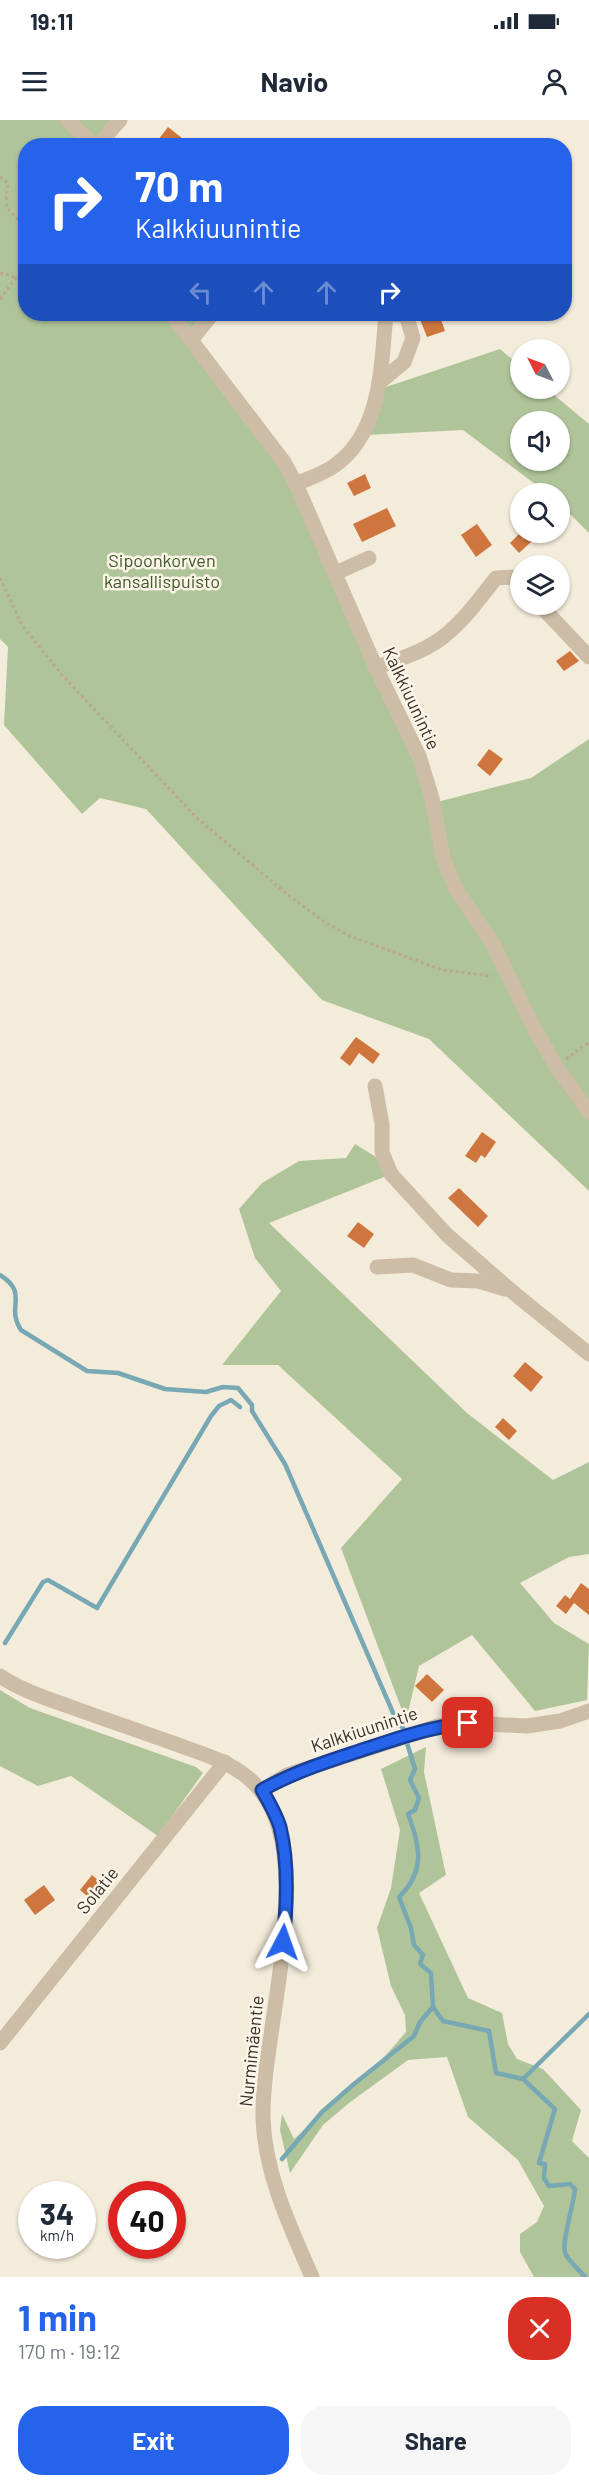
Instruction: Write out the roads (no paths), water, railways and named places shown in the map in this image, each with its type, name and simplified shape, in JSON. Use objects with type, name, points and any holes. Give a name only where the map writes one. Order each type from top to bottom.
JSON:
[{"type":"street","points":[[67,120],[87,138]]},
{"type":"street","points":[[103,138],[120,120]]},
{"type":"street","name":"Kalkkiuunintie","points":[[177,321],[284,462],[296,484],[376,668],[419,756],[432,798],[443,858],[456,889],[507,970],[534,1028],[556,1066],[589,1112]]},
{"type":"street","points":[[192,339],[206,321]]},
{"type":"street","points":[[296,484],[333,467],[350,453],[363,436],[380,383],[385,321]]},
{"type":"street","points":[[380,383],[404,362],[412,338],[408,321]]},
{"type":"street","points":[[336,573],[369,558]]},
{"type":"street","points":[[376,668],[420,650],[442,638],[458,623],[496,578],[510,577]]},
{"type":"street","points":[[549,615],[589,657]]},
{"type":"street","points":[[375,1086],[382,1124],[382,1152],[391,1174],[447,1235],[589,1354]]},
{"type":"street","points":[[377,1267],[413,1265],[451,1280],[478,1281],[504,1288],[515,1294]]},
{"type":"street","name":"Nurmimäentie","points":[[0,1676],[36,1695],[225,1762],[262,1790],[280,1827],[286,1879],[285,1924],[264,2090],[265,2140],[281,2206],[312,2277]]},
{"type":"street","name":"Kalkkiuunintie","points":[[262,1790],[287,1775],[438,1726],[468,1723],[527,1726],[560,1721],[589,1711]]},
{"type":"street","name":"Solatie","points":[[0,2043],[225,1762]]},
{"type":"waterway","points":[[0,1275],[14,1288],[15,1314],[21,1330],[87,1371],[118,1373],[165,1389],[206,1392],[223,1387],[238,1388],[252,1405],[252,1411],[285,1464],[397,1722],[404,1729]]},
{"type":"waterway","points":[[5,1643],[43,1582],[48,1580],[97,1608],[211,1416],[219,1406],[231,1400],[240,1407]]},
{"type":"waterway","points":[[407,1743],[415,1769],[410,1780],[419,1798],[415,1810],[408,1814],[418,1847],[418,1857],[413,1877],[399,1897],[411,1928],[414,1945],[423,1955],[420,1964],[431,1973],[433,2007],[443,2021],[489,2031],[496,2073],[523,2079],[555,2109],[539,2163],[545,2164],[544,2178],[549,2186],[570,2184],[575,2189],[565,2250],[568,2258],[585,2277]]},
{"type":"waterway","points":[[282,2159],[322,2112],[414,2036],[420,2022],[433,2007]]},
{"type":"waterway","points":[[523,2079],[589,2014]]},
{"type":"park label","name":"Sipoonkorven kansallispuisto","points":[[162,570]]}]
